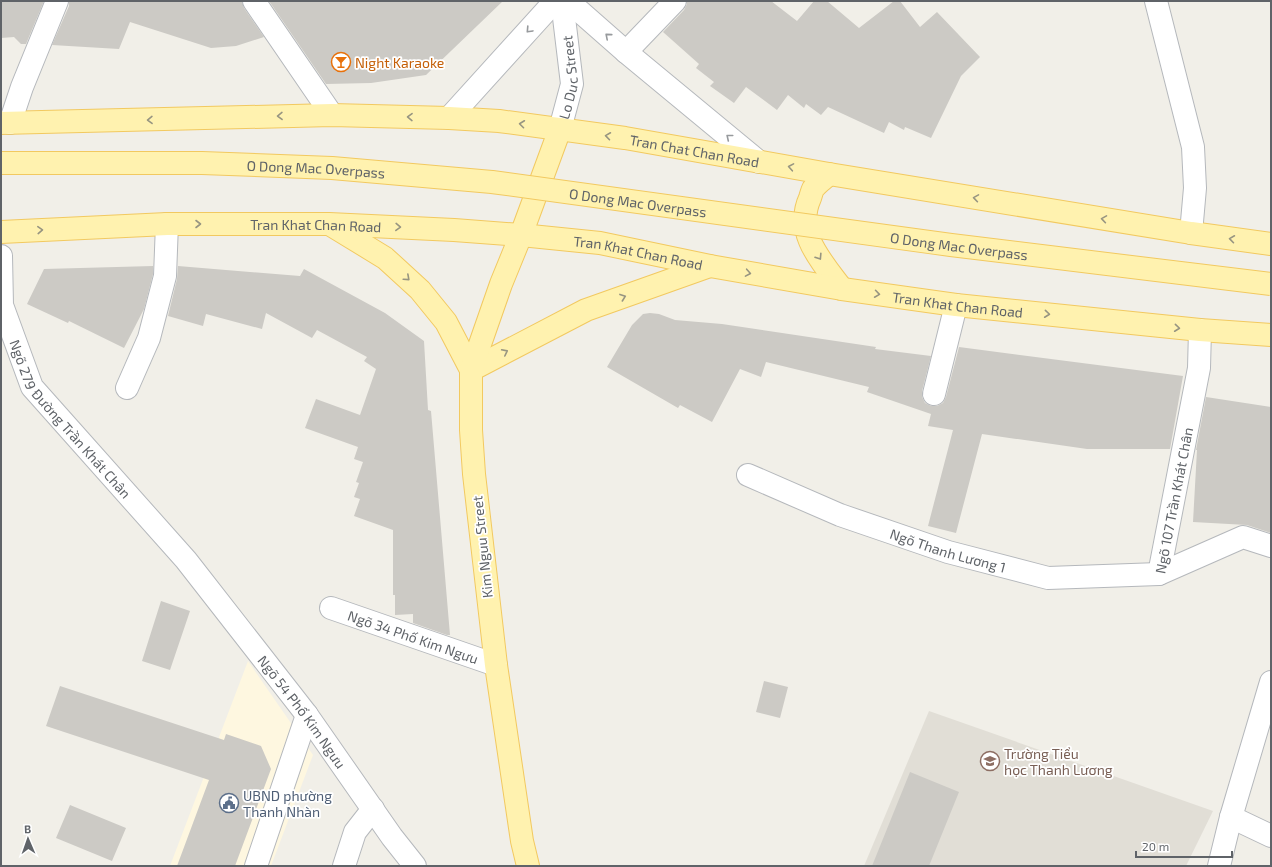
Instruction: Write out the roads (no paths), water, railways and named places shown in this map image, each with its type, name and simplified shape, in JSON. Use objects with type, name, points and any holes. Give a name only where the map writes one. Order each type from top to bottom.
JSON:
[{"type":"main road","points":[[6,123],[332,115],[449,118],[499,121],[560,129]]},
{"type":"main road","name":"Tran Chat Chan Road","points":[[560,129],[625,138],[829,174]]},
{"type":"main road","name":"Kim Nguu Street","points":[[528,866],[522,841],[496,665],[474,474],[471,430],[471,370],[501,284],[521,235],[560,129]]},
{"type":"main road","name":"O Dong Mac Overpass","points":[[1,163],[210,163],[332,168],[492,182],[944,244],[1271,284]]},
{"type":"main road","points":[[842,289],[811,246],[805,224],[805,208],[813,189],[829,174],[1191,233],[1271,244]]},
{"type":"main road","name":"Tran Khat Chan Road","points":[[1,232],[167,224],[329,224],[460,230],[600,243],[710,266],[842,289],[956,305],[1200,330],[1271,335]]},
{"type":"main road","points":[[329,224],[384,258],[420,290],[446,322],[471,370],[586,310],[710,266]]},
{"type":"street","points":[[6,123],[57,1]]},
{"type":"street","points":[[254,1],[332,115]]},
{"type":"street","points":[[449,118],[555,1]]},
{"type":"street","name":"Lo Duc Street","points":[[560,129],[572,84],[562,1]]},
{"type":"street","points":[[568,1],[626,52],[759,162]]},
{"type":"street","points":[[626,52],[675,1]]},
{"type":"street","points":[[1156,1],[1193,147],[1195,188],[1191,233]]},
{"type":"street","points":[[127,388],[149,338],[165,276],[167,224]]},
{"type":"street","name":"Ngõ 279 Đường Trần Khát Chân","points":[[1,256],[2,305],[32,387],[186,560]]},
{"type":"street","points":[[934,394],[956,305]]},
{"type":"street","name":"Ngõ 107 Trần Khát Chân","points":[[1158,574],[1199,368],[1200,330]]},
{"type":"street","name":"Ngõ Thanh Lương 1","points":[[748,475],[854,520],[948,552],[1048,578],[1158,574]]},
{"type":"street","name":"Ngõ 107 Trần Khát Chân","points":[[1158,574],[1243,537],[1271,546]]},
{"type":"street","name":"Ngõ 54 Phố Kim Ngưu","points":[[186,560],[307,715],[392,837],[415,866]]},
{"type":"street","name":"Ngõ 34 Phố Kim Ngưu","points":[[330,608],[496,665]]},
{"type":"street","points":[[1219,866],[1231,817],[1271,682]]},
{"type":"street","points":[[256,866],[307,715]]},
{"type":"street","points":[[344,866],[355,832],[373,809]]},
{"type":"street","points":[[1231,817],[1271,836]]},
{"type":"place","name":"Night Karaoke","points":[[341,62]]},
{"type":"place","name":"Trường Tiểu học Thanh Lương","points":[[990,761]]},
{"type":"place","name":"UBND phường Thanh Nhàn","points":[[229,803]]}]
